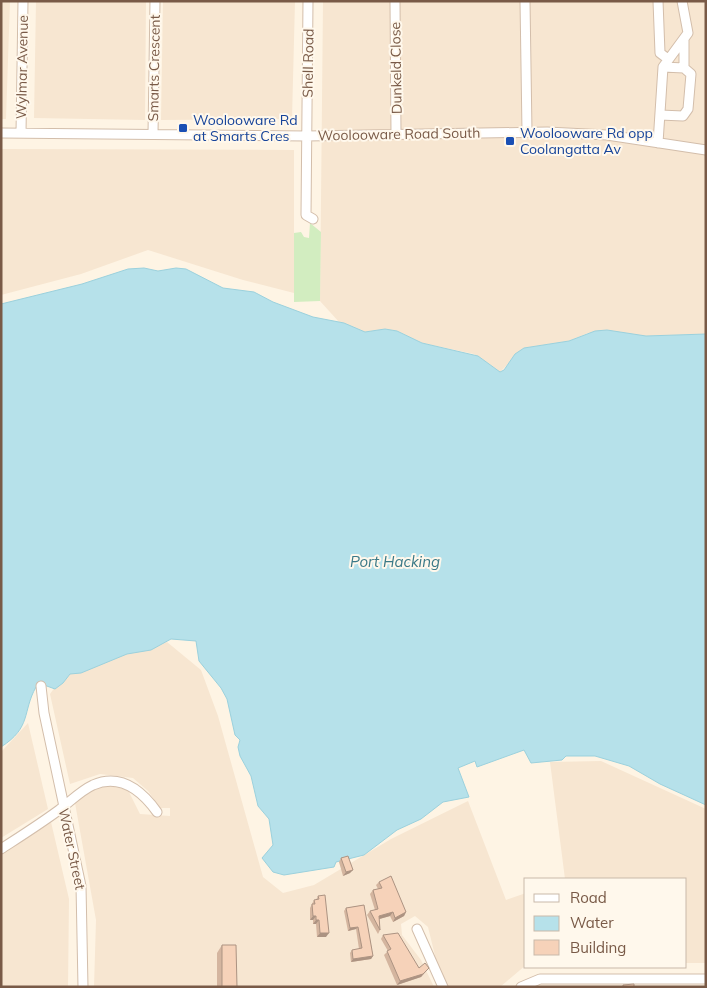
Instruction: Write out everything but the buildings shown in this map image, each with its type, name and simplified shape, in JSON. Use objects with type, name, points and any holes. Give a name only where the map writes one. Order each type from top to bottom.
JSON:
[{"type":"street","name":"Wylmar Avenue","points":[[20,133],[23,1]]},
{"type":"street","name":"Smarts Crescent","points":[[153,134],[155,1]]},
{"type":"street","name":"Shell Road","points":[[306,217],[308,1]]},
{"type":"street","name":"Dunkeld Close","points":[[395,1],[396,134]]},
{"type":"street","points":[[525,1],[527,132]]},
{"type":"street","points":[[658,1],[660,53],[666,63],[684,68],[690,74],[688,109],[682,116],[660,115]]},
{"type":"street","points":[[682,1],[688,26],[684,40],[684,68]]},
{"type":"street","points":[[658,143],[666,63],[684,40]]},
{"type":"street","name":"Woolooware Road South","points":[[1,133],[307,136],[527,132],[601,135],[706,150]]},
{"type":"street","name":"Water Street","points":[[41,686],[44,713],[81,886],[83,987]]},
{"type":"street","points":[[1,849],[63,808],[87,788],[105,781],[120,782],[133,787],[145,795],[157,812]]},
{"type":"street","points":[[417,930],[443,987]]},
{"type":"street","points":[[521,987],[540,979],[598,983],[706,979]]},
{"type":"shaded area","points":[[1,1],[10,1],[6,119],[1,119]]},
{"type":"shaded area","points":[[36,1],[146,1],[145,120],[34,118]]},
{"type":"shaded area","points":[[163,1],[295,1],[292,119],[161,120]]},
{"type":"shaded area","points":[[323,1],[706,1],[706,334],[646,336],[588,333],[569,341],[524,348],[500,372],[474,354],[422,343],[397,331],[385,329],[365,332],[339,322],[320,301]]},
{"type":"shaded area","points":[[1,149],[294,150],[294,293],[243,280],[148,250],[81,274],[1,295]]},
{"type":"shaded area","points":[[167,642],[201,670],[218,716],[263,877],[283,893],[314,885],[391,839],[468,801],[506,900],[524,894],[524,967],[500,987],[447,987],[439,972],[428,927],[415,916],[401,924],[402,935],[421,960],[434,987],[94,987],[96,920],[75,803],[92,788],[106,785],[128,790],[140,814],[170,816],[170,808],[160,808],[148,791],[133,778],[100,774],[70,784],[50,694],[67,670]]},
{"type":"shaded area","points":[[28,723],[48,809],[1,838],[1,752]]},
{"type":"shaded area","points":[[601,761],[706,809],[706,963],[687,963],[687,878],[565,878],[550,762]]},
{"type":"shaded area","points":[[51,822],[69,899],[68,987],[1,987],[1,854]]},
{"type":"green space","points":[[310,223],[321,232],[320,301],[294,302],[294,233],[301,232],[304,237],[309,238]]},
{"type":"water","name":"Port Hacking","points":[[144,268],[158,271],[176,268],[186,269],[223,288],[254,292],[273,302],[313,317],[344,323],[365,332],[385,329],[397,331],[422,343],[478,356],[500,372],[504,370],[515,354],[524,348],[569,341],[595,331],[607,330],[646,336],[706,334],[706,805],[660,784],[629,766],[595,756],[566,756],[562,760],[531,763],[524,750],[477,767],[475,761],[458,768],[469,797],[443,802],[421,819],[397,830],[364,855],[336,862],[334,867],[284,875],[273,872],[262,858],[273,845],[269,819],[258,806],[251,776],[240,756],[238,747],[240,740],[235,735],[227,699],[221,688],[199,661],[196,641],[171,639],[151,650],[127,654],[81,673],[70,674],[55,689],[44,685],[36,687],[18,733],[1,747],[1,304],[82,284],[128,269]]},
{"type":"place","name":"Woolooware Rd at Smarts Cres","points":[[183,128]]},
{"type":"place","name":"Woolooware Rd opp Coolangatta Av","points":[[510,141]]}]
